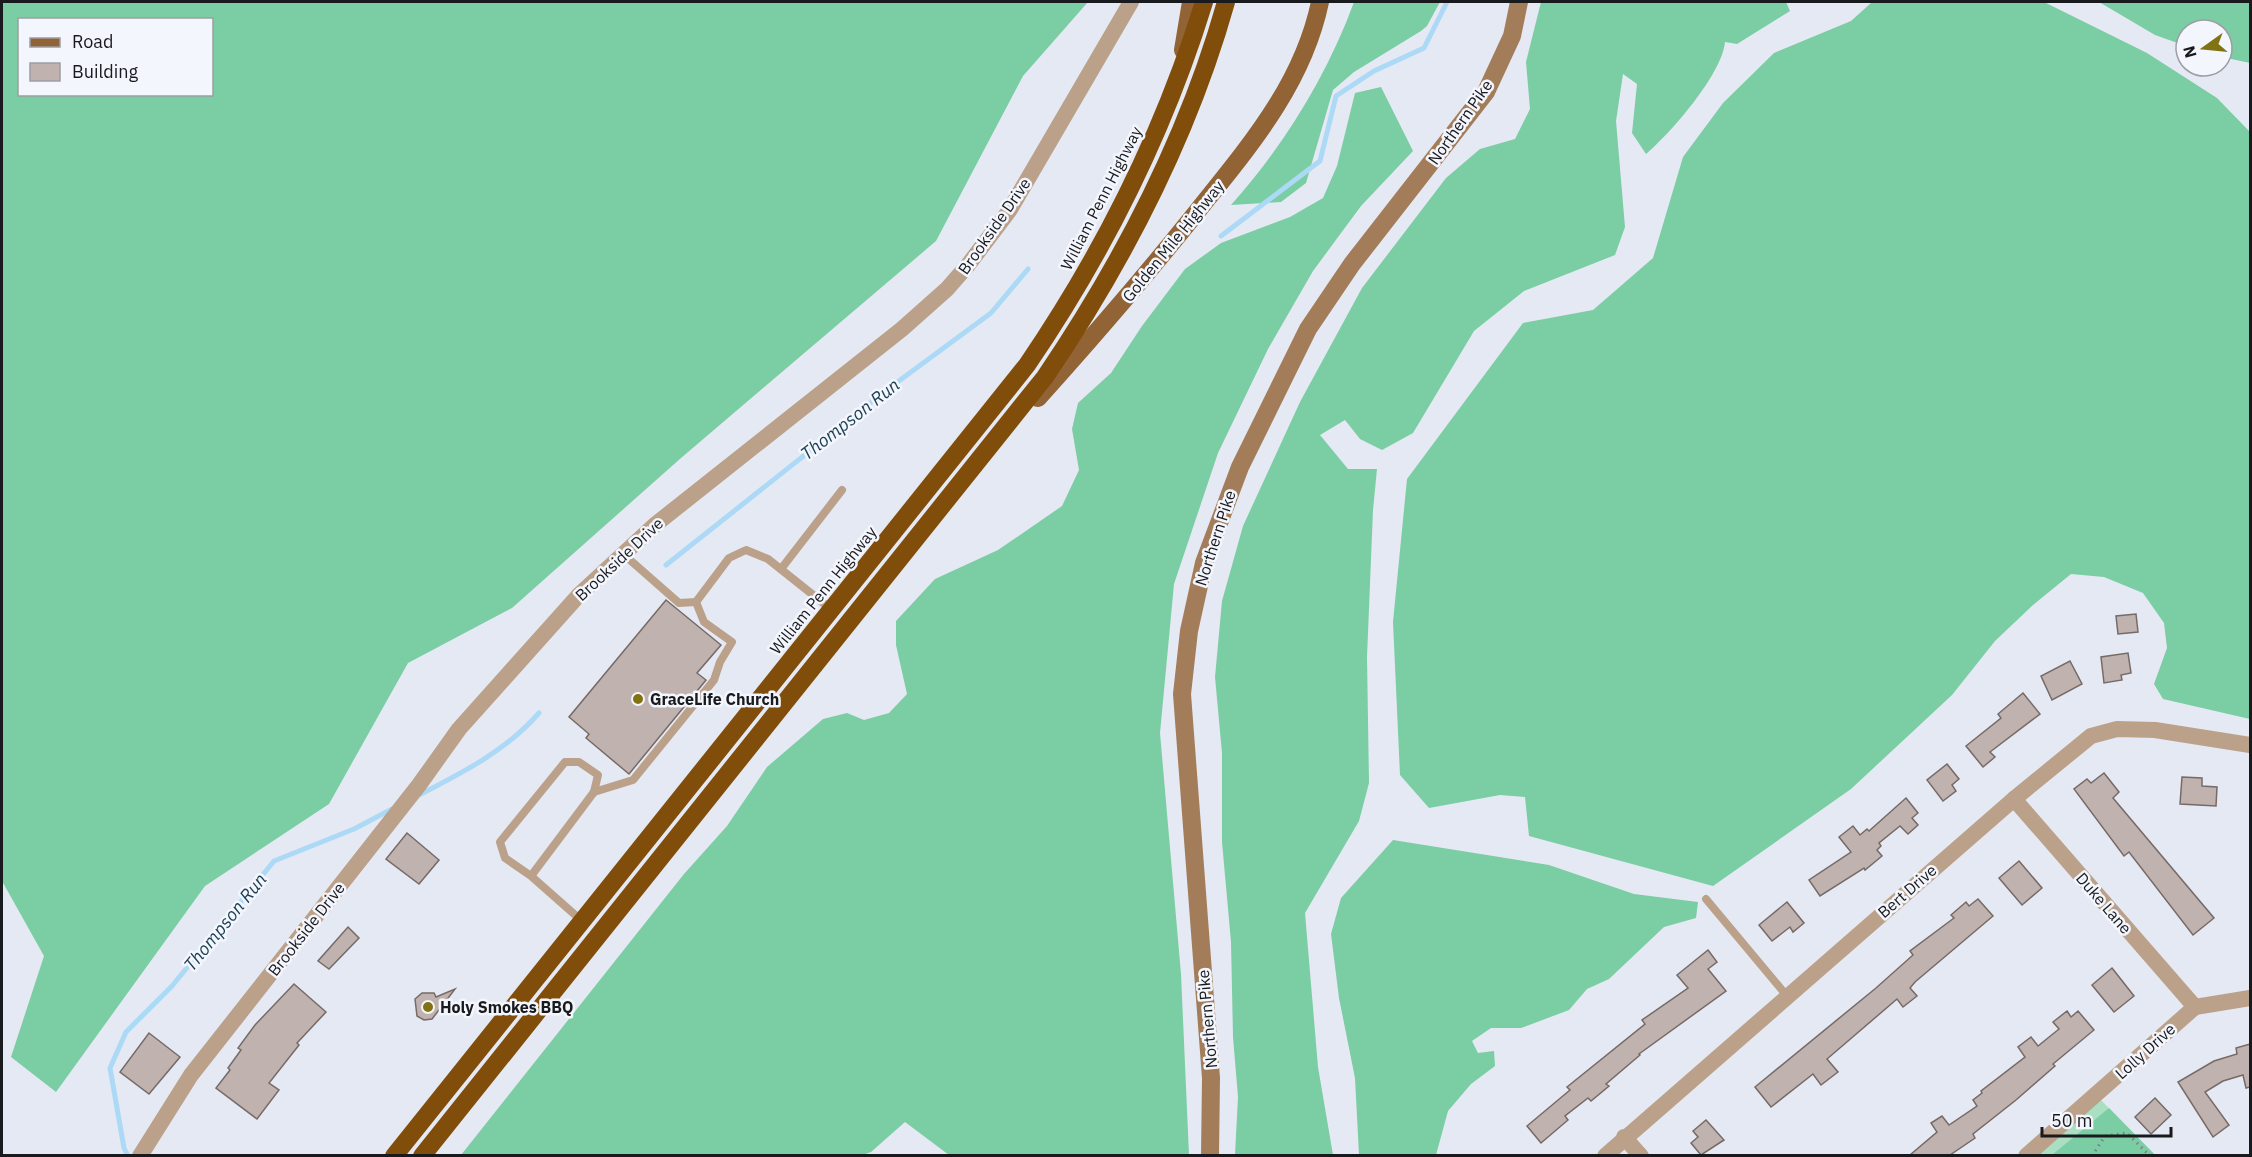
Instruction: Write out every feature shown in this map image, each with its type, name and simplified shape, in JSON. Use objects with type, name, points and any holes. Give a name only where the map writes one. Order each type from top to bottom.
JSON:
[{"type":"highway","name":"William Penn Highway","points":[[394,1155],[1001,401],[1054,325],[1120,211],[1177,82],[1204,2]]},
{"type":"highway","points":[[422,1155],[986,454],[1050,369],[1119,257],[1180,133],[1226,2]]},
{"type":"main road","points":[[1177,82],[1191,2]]},
{"type":"main road","name":"Golden Mile Highway","points":[[986,454],[1122,305],[1261,130],[1297,72],[1313,30],[1320,2]]},
{"type":"main road","name":"Northern Pike","points":[[1210,1155],[1211,1078],[1182,694],[1189,631],[1204,563],[1240,467],[1308,329],[1352,264],[1485,92],[1512,36],[1520,2]]},
{"type":"street","name":"Brookside Drive","points":[[140,1155],[191,1075],[419,785],[459,729],[578,596],[622,553],[902,329],[947,289],[1009,211],[1131,2]]},
{"type":"street","name":"Bert Drive","points":[[1605,1155],[2014,799],[2091,736],[2117,729],[2155,730],[2250,745]]},
{"type":"street","name":"Duke Lane","points":[[2014,799],[2195,1007]]},
{"type":"street","points":[[2195,1007],[2250,998]]},
{"type":"street","name":"Lolly Drive","points":[[2026,1155],[2195,1007]]},
{"type":"street","points":[[1624,1137],[1641,1155]]},
{"type":"lane","points":[[781,569],[842,490]]},
{"type":"lane","points":[[622,553],[678,603],[696,602],[729,558],[746,550],[768,559],[832,610]]},
{"type":"lane","points":[[594,792],[633,780],[714,680],[720,662],[732,642],[704,622],[696,602]]},
{"type":"lane","points":[[531,876],[594,792],[598,775],[579,762],[565,762],[500,842],[505,858],[531,876],[583,921]]},
{"type":"lane","points":[[1706,899],[1787,996]]},
{"type":"path","points":[[2092,1155],[2105,1136],[2127,1133],[2150,1155]]},
{"type":"green space","points":[[2,2],[1088,2],[1023,76],[936,241],[681,458],[512,608],[408,663],[329,804],[205,886],[56,1092],[11,1057],[44,956],[2,881]]},
{"type":"green space","points":[[1354,2],[1440,2],[1427,26],[1421,31],[1354,72],[1333,90],[1306,183],[1281,202],[1231,205],[1286,135],[1302,110],[1331,57]]},
{"type":"green space","points":[[1541,2],[1786,2],[1790,11],[1737,44],[1725,42],[1715,70],[1694,102],[1646,154],[1632,133],[1637,84],[1623,74],[1616,121],[1625,227],[1615,255],[1524,291],[1474,331],[1413,433],[1382,450],[1360,439],[1345,420],[1320,435],[1348,469],[1377,469],[1373,510],[1367,657],[1369,783],[1359,821],[1305,913],[1318,1067],[1333,1155],[1235,1155],[1238,1097],[1233,1037],[1231,942],[1222,842],[1222,753],[1215,677],[1222,601],[1243,526],[1300,402],[1362,288],[1446,178],[1480,149],[1515,139],[1530,109],[1526,62]]},
{"type":"green space","points":[[1872,2],[2044,2],[2147,53],[2174,70],[2174,78],[2186,78],[2217,98],[2250,132],[2250,719],[2163,699],[2154,684],[2167,648],[2164,623],[2143,593],[2104,577],[2071,574],[2033,605],[1995,641],[1952,695],[1851,789],[1713,886],[1529,836],[1525,797],[1500,795],[1429,808],[1400,775],[1393,622],[1407,479],[1523,323],[1593,310],[1653,258],[1683,157],[1723,103],[1774,53],[1851,21]]},
{"type":"green space","points":[[2099,2],[2250,2],[2250,63],[2234,60],[2234,18],[2174,18],[2174,42],[2155,35]]},
{"type":"green space","points":[[1381,87],[1413,151],[1361,206],[1313,271],[1268,349],[1218,453],[1174,584],[1160,733],[1181,974],[1189,1155],[949,1155],[905,1122],[871,1152],[863,1155],[461,1155],[684,874],[727,826],[767,767],[823,719],[847,713],[864,720],[889,713],[907,694],[896,645],[896,621],[935,579],[998,550],[1062,506],[1079,470],[1072,429],[1078,403],[1111,373],[1142,326],[1185,269],[1221,243],[1290,217],[1323,198],[1337,166],[1355,93]]},
{"type":"green space","points":[[1393,840],[1549,865],[1634,894],[1698,902],[1696,918],[1664,927],[1609,979],[1587,989],[1569,1010],[1521,1028],[1491,1028],[1472,1041],[1478,1053],[1494,1051],[1495,1066],[1471,1084],[1448,1111],[1436,1155],[1359,1155],[1355,1078],[1339,998],[1331,934],[1341,898]]},
{"type":"green space","points":[[2096,1095],[2155,1155],[2028,1156]]},
{"type":"green space","points":[[2109,1108],[2155,1155],[2052,1155]]},
{"type":"building","name":"GraceLife Church","points":[[666,600],[721,645],[697,673],[706,680],[629,774],[586,738],[589,734],[569,717]]},
{"type":"building","points":[[2136,614],[2138,632],[2118,634],[2116,616]]},
{"type":"building","points":[[2128,653],[2131,673],[2121,675],[2122,680],[2104,683],[2101,657]]},
{"type":"building","points":[[2070,661],[2082,684],[2052,700],[2041,676]]},
{"type":"building","points":[[2023,693],[2040,714],[1990,752],[1995,757],[1983,767],[1966,746],[2001,718],[1998,714]]},
{"type":"building","points":[[1947,764],[1959,779],[1952,785],[1956,791],[1943,801],[1927,780]]},
{"type":"building","points":[[2104,773],[2119,792],[2113,798],[2214,918],[2193,935],[2129,852],[2124,856],[2074,789],[2087,779],[2091,783]]},
{"type":"building","points":[[2182,777],[2202,778],[2202,786],[2217,787],[2216,806],[2180,804]]},
{"type":"building","points":[[1906,798],[1918,813],[1912,818],[1918,825],[1908,834],[1900,826],[1879,843],[1881,846],[1877,850],[1882,856],[1865,870],[1864,868],[1820,896],[1809,880],[1851,852],[1839,837],[1853,826],[1860,835],[1867,829],[1869,831]]},
{"type":"building","points":[[407,833],[439,860],[419,884],[386,859]]},
{"type":"building","points":[[2019,861],[2042,888],[2022,905],[1999,878]]},
{"type":"building","points":[[1978,899],[1993,916],[1915,982],[1910,988],[1917,996],[1903,1007],[1897,999],[1827,1059],[1838,1072],[1821,1085],[1813,1074],[1771,1107],[1755,1087],[1876,988],[1913,955],[1910,951],[1954,918],[1951,915],[1966,902],[1969,906]]},
{"type":"building","points":[[1787,902],[1804,923],[1793,932],[1790,927],[1772,941],[1759,925]]},
{"type":"building","points":[[348,927],[359,938],[329,969],[318,961]]},
{"type":"building","points":[[1708,950],[1717,962],[1708,969],[1726,991],[1639,1054],[1606,1084],[1609,1086],[1591,1101],[1588,1098],[1565,1116],[1568,1120],[1541,1143],[1527,1126],[1570,1090],[1567,1087],[1645,1024],[1642,1020],[1688,988],[1677,975]]},
{"type":"building","points":[[2112,968],[2134,996],[2114,1012],[2092,985]]},
{"type":"building","points":[[294,984],[326,1012],[297,1043],[299,1045],[269,1083],[279,1090],[257,1119],[216,1088],[230,1070],[228,1068],[241,1050],[238,1048],[255,1025]]},
{"type":"building","name":"Holy Smokes BBQ","points":[[455,989],[432,1019],[424,1020],[417,1016],[415,999],[422,993],[434,993],[436,997]]},
{"type":"building","points":[[2067,1011],[2071,1017],[2078,1011],[2094,1030],[2053,1064],[2055,1066],[2016,1100],[1973,1134],[1975,1138],[1950,1155],[1910,1155],[1937,1132],[1931,1123],[1942,1116],[1949,1125],[1977,1106],[1973,1100],[1982,1093],[1981,1091],[2025,1057],[2018,1047],[2031,1037],[2038,1046],[2059,1029],[2053,1022]]},
{"type":"building","points":[[149,1033],[180,1057],[149,1094],[120,1072]]},
{"type":"building","points":[[2250,1044],[2250,1087],[2246,1088],[2243,1075],[2223,1081],[2205,1092],[2229,1125],[2213,1137],[2178,1082],[2214,1061],[2237,1054],[2236,1048]]},
{"type":"building","points":[[2155,1098],[2171,1115],[2151,1134],[2135,1117]]},
{"type":"building","points":[[1706,1120],[1724,1140],[1701,1155],[1691,1143],[1698,1137],[1693,1131]]},
{"type":"waterway","name":"Thompson Run","points":[[1221,236],[1320,161],[1336,96],[1374,71],[1424,48],[1447,2]]},
{"type":"waterway","name":"Thompson Run","points":[[666,565],[888,389],[991,313],[1028,269]]},
{"type":"waterway","name":"Thompson Run","points":[[419,795],[498,749],[539,713]]},
{"type":"waterway","name":"Thompson Run","points":[[128,1156],[124,1148],[110,1068],[126,1032],[172,986],[274,861],[354,829],[392,809]]},
{"type":"place","name":"GraceLife Church","points":[[638,699]]},
{"type":"place","name":"Holy Smokes BBQ","points":[[428,1007]]}]
